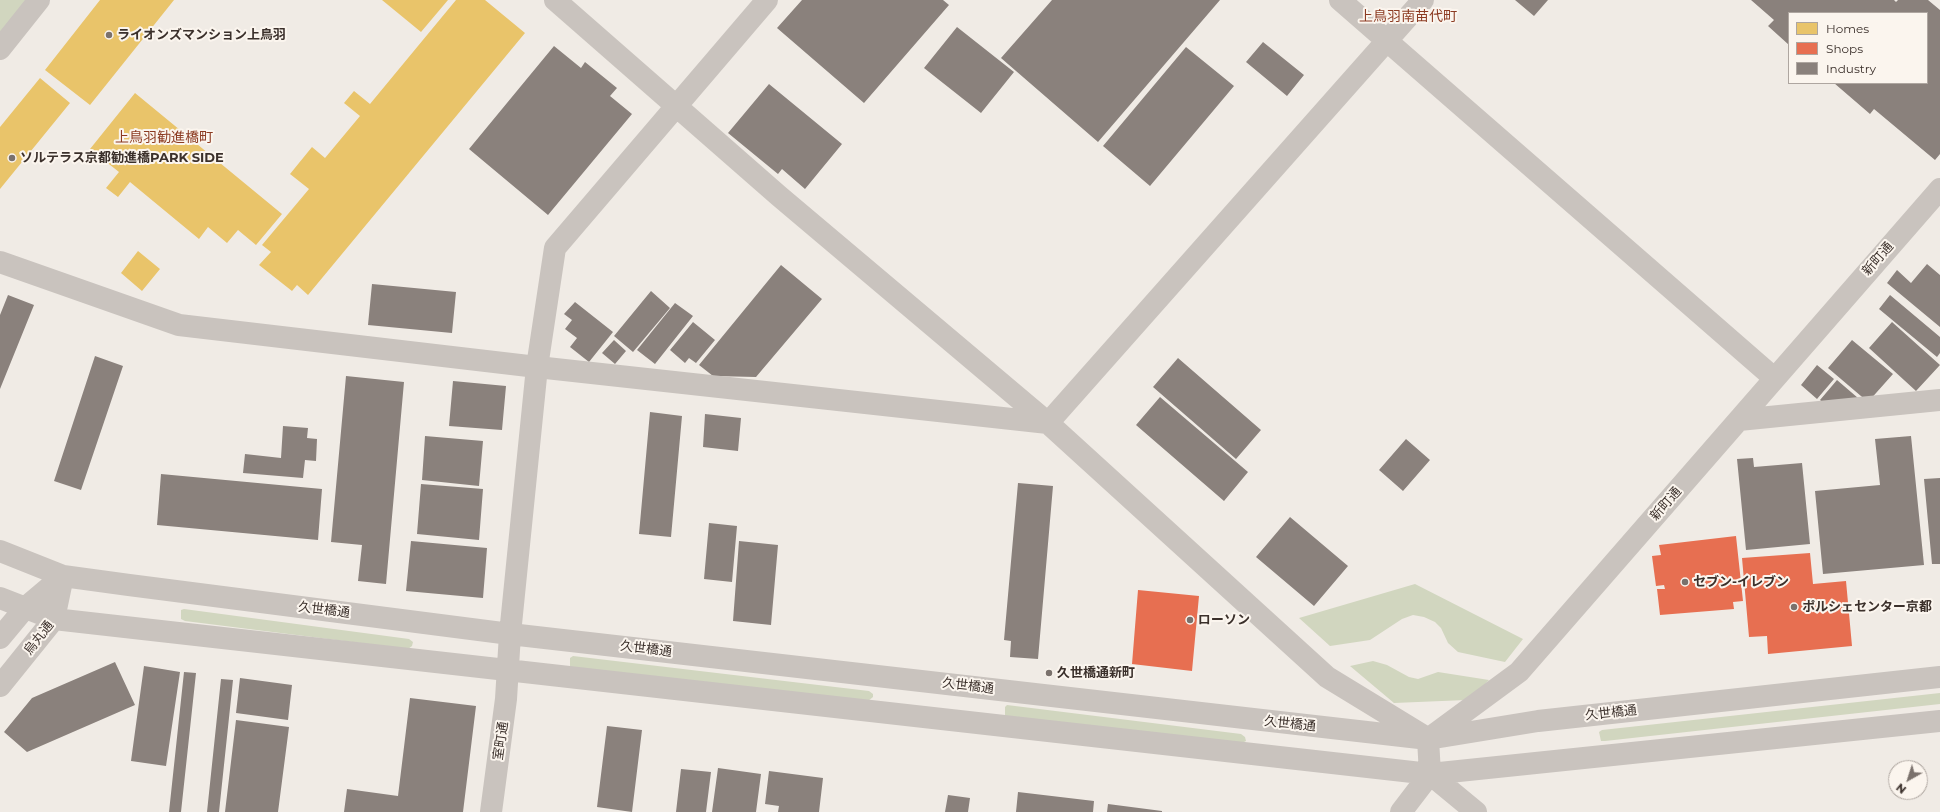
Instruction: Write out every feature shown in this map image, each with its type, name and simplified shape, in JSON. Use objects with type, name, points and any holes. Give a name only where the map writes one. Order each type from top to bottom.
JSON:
[{"type":"street","points":[[0,49],[39,0]]},
{"type":"street","points":[[555,0],[779,196],[1048,423],[1327,677],[1428,739],[1430,774],[1401,812]]},
{"type":"street","name":"室町通","points":[[491,812],[506,699],[510,634],[537,367],[555,248],[767,0]]},
{"type":"street","points":[[1340,0],[1774,378]]},
{"type":"street","points":[[1048,423],[1423,0]]},
{"type":"street","name":"新町通","points":[[1428,739],[1519,672],[1940,189]]},
{"type":"street","points":[[0,262],[179,325],[537,367],[1048,423]]},
{"type":"street","points":[[1739,420],[1940,400]]},
{"type":"street","name":"久世橋通","points":[[0,551],[63,576],[510,634],[1428,739],[1538,721],[1940,677]]},
{"type":"street","points":[[0,638],[25,608],[63,576]]},
{"type":"street","name":"烏丸通","points":[[0,686],[54,619],[63,576]]},
{"type":"street","points":[[0,598],[54,619],[1430,774],[1940,721]]},
{"type":"street","points":[[1430,774],[1476,812]]},
{"type":"green space","points":[[0,0],[30,0],[0,38]]},
{"type":"green space","points":[[1415,584],[1523,639],[1505,662],[1458,652],[1448,643],[1441,628],[1435,622],[1424,617],[1413,615],[1402,619],[1370,640],[1330,646],[1299,618]]},
{"type":"green space","points":[[184,609],[409,639],[413,642],[412,646],[408,649],[185,621],[181,619],[181,610]]},
{"type":"green space","points":[[573,656],[869,691],[873,694],[873,697],[868,701],[570,667],[570,658]]},
{"type":"green space","points":[[1373,661],[1387,665],[1409,677],[1418,679],[1438,672],[1489,680],[1472,697],[1466,700],[1394,703],[1350,666]]},
{"type":"green space","points":[[1940,693],[1940,704],[1605,741],[1601,741],[1599,732],[1602,730]]},
{"type":"green space","points":[[1007,705],[1241,734],[1245,737],[1246,741],[1240,744],[1005,716],[1005,707]]},
{"type":"building: Homes","name":"ライオンズマンション上鳥羽","points":[[100,0],[174,0],[90,105],[45,70]]},
{"type":"building: Homes","points":[[382,0],[448,0],[421,32]]},
{"type":"building: Homes","points":[[456,0],[485,0],[525,33],[308,295],[297,285],[292,291],[259,265],[271,252],[262,245],[309,189],[290,174],[312,147],[325,158],[360,116],[344,103],[354,91],[370,104]]},
{"type":"building: Homes","name":"ソルテラス京都勧進橋PARK SIDE","points":[[40,78],[70,103],[0,189],[0,127]]},
{"type":"building: Homes","points":[[135,93],[282,214],[256,245],[238,230],[227,243],[208,227],[199,239],[130,182],[118,197],[106,188],[119,172],[90,149]]},
{"type":"building: Homes","points":[[138,251],[160,269],[142,291],[121,273]]},
{"type":"building: Shops","points":[[1736,536],[1743,601],[1733,602],[1734,609],[1660,615],[1657,589],[1665,589],[1664,585],[1656,586],[1652,556],[1661,555],[1659,545]]},
{"type":"building: Shops","points":[[1810,553],[1813,584],[1846,581],[1852,646],[1768,654],[1767,636],[1749,637],[1742,558]]},
{"type":"building: Shops","points":[[1138,590],[1199,596],[1192,671],[1132,664]]},
{"type":"building: Industry","points":[[802,0],[943,0],[949,5],[864,103],[777,28]]},
{"type":"building: Industry","points":[[1052,0],[1220,0],[1098,142],[1001,58]]},
{"type":"building: Industry","points":[[1515,0],[1548,0],[1534,16]]},
{"type":"building: Industry","points":[[1751,0],[1894,0],[1896,2],[1898,0],[1928,0],[1940,10],[1940,154],[1935,160],[1874,109],[1870,114],[1835,84],[1928,84],[1928,12],[1788,12],[1788,44],[1768,26],[1774,20]]},
{"type":"building: Industry","points":[[957,27],[1014,72],[981,113],[924,68]]},
{"type":"building: Industry","points":[[1263,42],[1304,75],[1287,96],[1246,62]]},
{"type":"building: Industry","points":[[554,46],[581,68],[585,62],[617,88],[610,96],[632,114],[548,215],[469,149]]},
{"type":"building: Industry","points":[[1186,47],[1234,86],[1150,186],[1103,146]]},
{"type":"building: Industry","points":[[769,84],[842,144],[805,189],[782,169],[778,174],[728,133]]},
{"type":"building: Industry","points":[[1927,264],[1940,275],[1940,327],[1887,283],[1897,270],[1911,283]]},
{"type":"building: Industry","points":[[781,265],[822,299],[756,377],[713,376],[699,365]]},
{"type":"building: Industry","points":[[372,284],[456,292],[452,333],[368,325]]},
{"type":"building: Industry","points":[[651,291],[670,308],[633,352],[614,336]]},
{"type":"building: Industry","points":[[8,295],[34,305],[0,389],[0,315]]},
{"type":"building: Industry","points":[[1890,295],[1940,337],[1940,353],[1937,357],[1879,309]]},
{"type":"building: Industry","points":[[575,302],[613,332],[589,362],[570,347],[577,338],[565,329],[572,320],[564,314]]},
{"type":"building: Industry","points":[[675,303],[693,316],[655,364],[637,350]]},
{"type":"building: Industry","points":[[693,322],[715,340],[696,363],[689,358],[685,363],[670,350]]},
{"type":"building: Industry","points":[[1892,322],[1940,365],[1916,391],[1869,348]]},
{"type":"building: Industry","points":[[614,340],[626,351],[615,364],[602,353]]},
{"type":"building: Industry","points":[[1852,340],[1893,374],[1868,402],[1828,368]]},
{"type":"building: Industry","points":[[95,356],[123,366],[81,490],[54,481]]},
{"type":"building: Industry","points":[[1178,358],[1261,430],[1236,459],[1153,387]]},
{"type":"building: Industry","points":[[1817,365],[1834,379],[1817,399],[1801,385]]},
{"type":"building: Industry","points":[[346,376],[404,382],[386,584],[358,581],[362,545],[331,542]]},
{"type":"building: Industry","points":[[1837,380],[1858,398],[1828,407],[1820,400]]},
{"type":"building: Industry","points":[[453,381],[506,386],[502,430],[449,426]]},
{"type":"building: Industry","points":[[1160,397],[1248,472],[1224,501],[1136,425]]},
{"type":"building: Industry","points":[[650,412],[682,416],[671,537],[639,534]]},
{"type":"building: Industry","points":[[705,414],[741,418],[738,451],[703,447]]},
{"type":"building: Industry","points":[[283,426],[308,428],[307,438],[317,439],[316,461],[305,460],[303,478],[243,473],[245,454],[281,458]]},
{"type":"building: Industry","points":[[425,436],[483,441],[479,486],[422,480]]},
{"type":"building: Industry","points":[[1911,436],[1924,565],[1823,574],[1815,491],[1880,485],[1875,439]]},
{"type":"building: Industry","points":[[1406,439],[1430,460],[1403,491],[1379,470]]},
{"type":"building: Industry","points":[[1753,458],[1754,467],[1802,463],[1810,544],[1746,550],[1737,459]]},
{"type":"building: Industry","points":[[161,474],[322,489],[318,540],[157,525]]},
{"type":"building: Industry","points":[[1940,478],[1940,564],[1932,564],[1924,479]]},
{"type":"building: Industry","points":[[1018,483],[1053,486],[1038,659],[1010,657],[1011,641],[1004,640]]},
{"type":"building: Industry","points":[[421,484],[483,489],[479,540],[417,534]]},
{"type":"building: Industry","points":[[1290,517],[1348,566],[1314,606],[1256,557]]},
{"type":"building: Industry","points":[[709,523],[737,526],[732,582],[704,579]]},
{"type":"building: Industry","points":[[411,541],[487,548],[483,598],[406,591]]},
{"type":"building: Industry","points":[[739,541],[778,545],[771,625],[733,621]]},
{"type":"building: Industry","points":[[115,662],[135,705],[27,752],[4,732],[32,698]]},
{"type":"building: Industry","points":[[144,666],[180,672],[166,766],[131,761]]},
{"type":"building: Industry","points":[[184,672],[196,673],[181,812],[169,812]]},
{"type":"building: Industry","points":[[240,678],[292,685],[288,720],[236,713]]},
{"type":"building: Industry","points":[[221,679],[233,680],[219,812],[207,812]]},
{"type":"building: Industry","points":[[410,698],[476,706],[463,812],[344,812],[347,789],[398,796]]},
{"type":"building: Industry","points":[[236,720],[289,727],[278,812],[225,812]]},
{"type":"building: Industry","points":[[607,726],[642,730],[632,812],[597,807]]},
{"type":"building: Industry","points":[[718,768],[761,774],[756,812],[712,812]]},
{"type":"building: Industry","points":[[681,769],[711,772],[706,812],[676,812]]},
{"type":"building: Industry","points":[[769,771],[823,778],[819,812],[778,812],[779,806],[765,804]]},
{"type":"building: Industry","points":[[1018,792],[1094,801],[1093,812],[1016,812]]},
{"type":"building: Industry","points":[[948,795],[970,798],[968,812],[945,812]]},
{"type":"building: Industry","points":[[1108,804],[1162,811],[1162,812],[1107,812]]},
{"type":"place","name":"ライオンズマンション上鳥羽","points":[[109,35]]},
{"type":"place","name":"ソルテラス京都勧進橋PARK SIDE","points":[[12,158]]},
{"type":"place","name":"セブン-イレブン","points":[[1685,582]]},
{"type":"place","name":"ポルシェセンター京都","points":[[1794,607]]},
{"type":"place","name":"ローソン","points":[[1190,620]]},
{"type":"place","name":"久世橋通新町","points":[[1049,673]]},
{"type":"district","name":"上鳥羽南苗代町","points":[[1408,17]]},
{"type":"district","name":"上鳥羽勧進橋町","points":[[164,138]]}]
